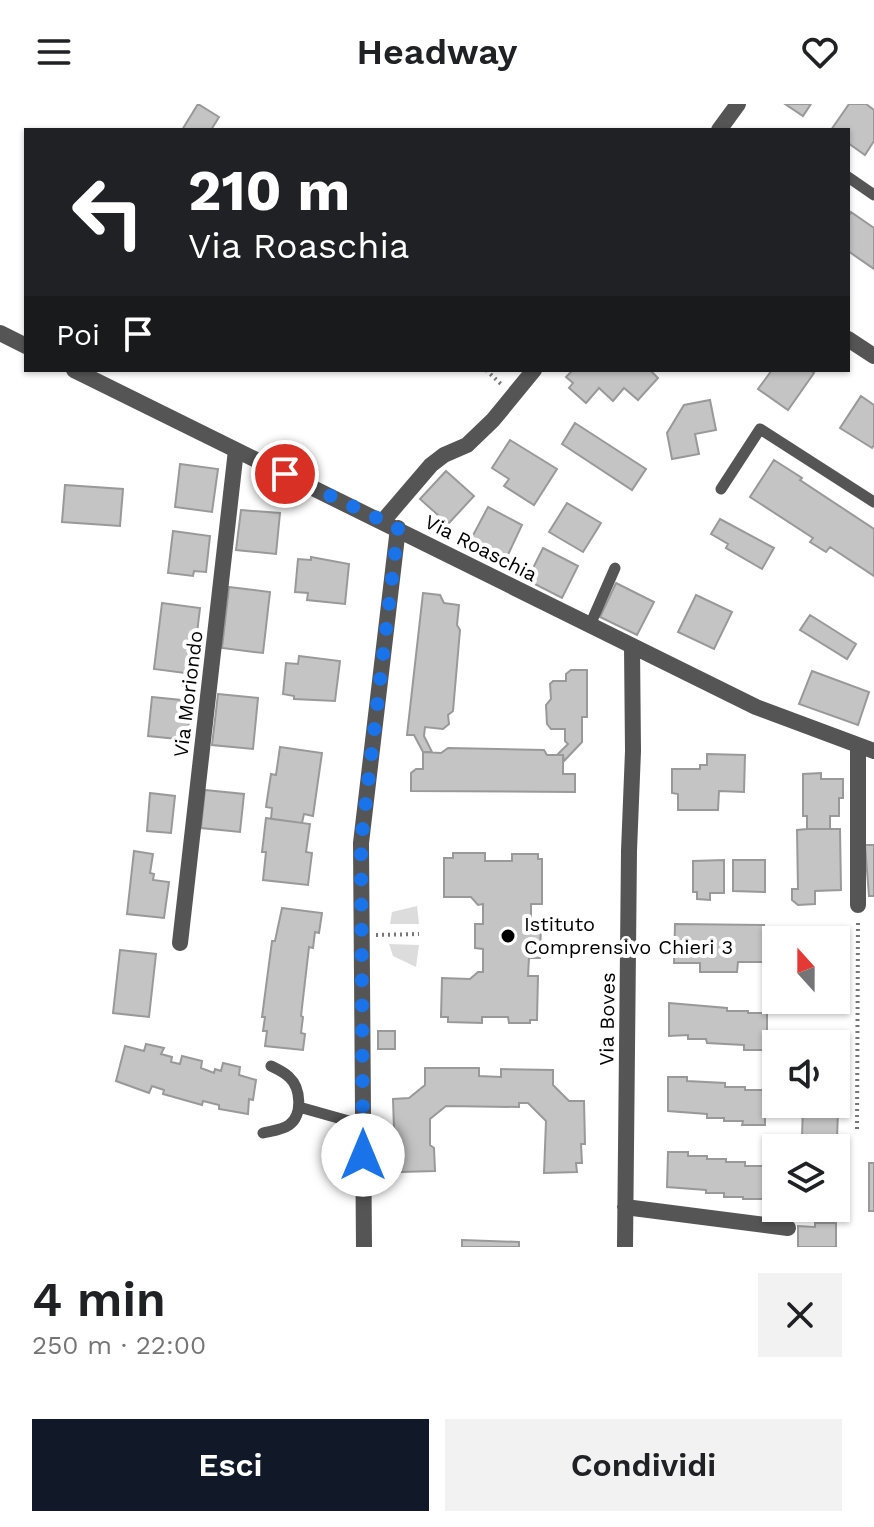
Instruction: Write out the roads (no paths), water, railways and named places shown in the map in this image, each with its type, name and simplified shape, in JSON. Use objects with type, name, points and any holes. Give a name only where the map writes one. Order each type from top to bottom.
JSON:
[{"type":"street","points":[[720,128],[738,104]]},
{"type":"street","points":[[0,333],[24,345]]},
{"type":"street","points":[[850,340],[874,356]]},
{"type":"street","name":"Via Roaschia","points":[[78,372],[756,707],[866,749]]},
{"type":"street","points":[[364,1247],[361,843],[390,524],[431,465],[444,455],[467,445],[493,420],[532,372]]},
{"type":"street","name":"Via Moriondo","points":[[180,943],[236,450]]},
{"type":"street","name":"Via Boves","points":[[625,1247],[632,647]]},
{"type":"street","points":[[858,905],[866,749]]},
{"type":"street","points":[[625,1207],[788,1228]]},
{"type":"lane","points":[[850,178],[874,195]]},
{"type":"lane","points":[[721,489],[760,429],[874,502]]},
{"type":"lane","points":[[590,625],[615,568]]},
{"type":"lane","points":[[263,1133],[288,1125],[295,1119],[299,1107],[289,1076],[271,1066]]},
{"type":"lane","points":[[299,1107],[363,1125]]},
{"type":"place","name":"Istituto Comprensivo Chieri 3","points":[[508,936]]}]
